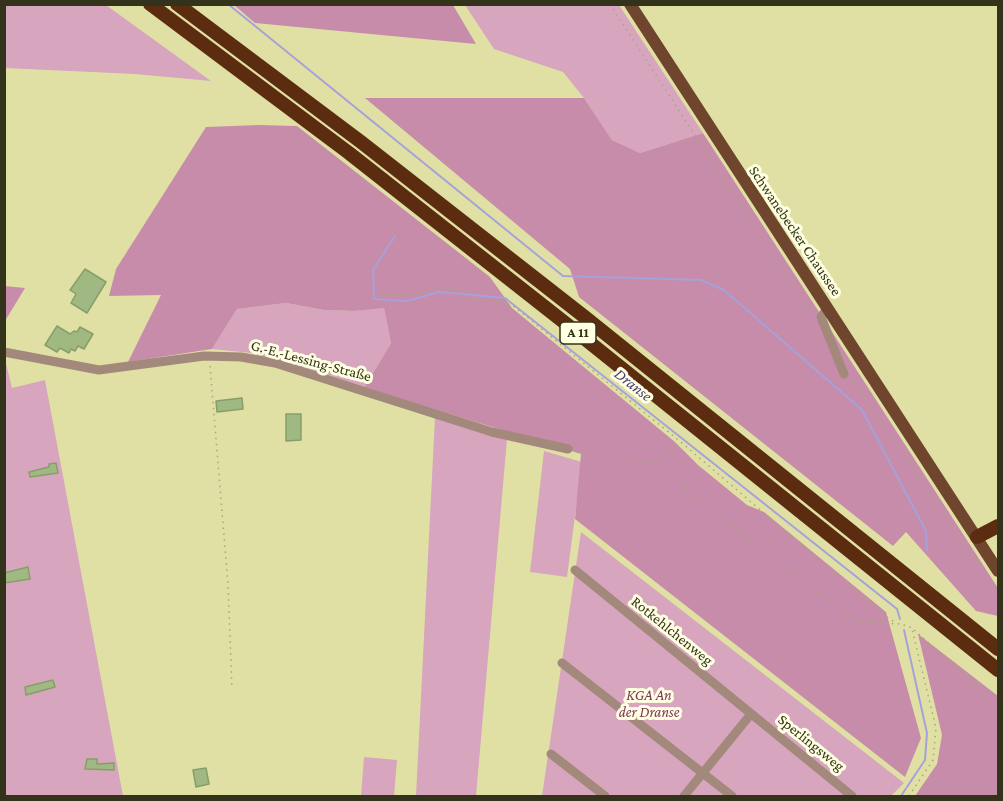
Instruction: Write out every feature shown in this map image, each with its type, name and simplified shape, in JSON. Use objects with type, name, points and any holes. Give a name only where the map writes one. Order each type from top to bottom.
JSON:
[{"type":"highway","name":"A 11","points":[[150,4],[349,153],[999,670]]},
{"type":"highway","name":"A 11","points":[[177,4],[361,142],[586,318],[999,648]]},
{"type":"highway","points":[[978,537],[999,526]]},
{"type":"highway","points":[[960,619],[999,641]]},
{"type":"main road","name":"Schwanebecker Chaussee","points":[[630,4],[996,567]]},
{"type":"street","points":[[828,307],[821,317],[842,369]]},
{"type":"street","name":"G.-E.-Lessing-Straße","points":[[4,352],[99,370],[209,356],[241,357],[274,363],[492,432],[568,449]]},
{"type":"street","name":"Rotkehlchenweg","points":[[575,570],[751,714]]},
{"type":"street","points":[[562,663],[732,796]]},
{"type":"street","points":[[684,796],[751,714]]},
{"type":"street","name":"Sperlingsweg","points":[[751,714],[852,796]]},
{"type":"street","points":[[551,754],[605,796]]},
{"type":"path","points":[[610,4],[816,323]]},
{"type":"path","points":[[382,295],[411,294],[435,289],[460,289],[465,292],[466,297],[512,305],[682,442],[882,614],[896,623],[912,628],[980,690],[999,721]]},
{"type":"path","points":[[209,356],[228,584],[232,689]]},
{"type":"path","points":[[842,369],[847,370],[875,417],[889,431],[952,529],[982,568],[996,567]]},
{"type":"path","points":[[651,464],[682,442]]},
{"type":"path","points":[[568,449],[651,464],[663,469],[752,542],[856,622],[896,623]]},
{"type":"path","points":[[909,796],[933,760],[936,728],[912,628]]},
{"type":"green space","points":[[5,4],[106,5],[211,81],[135,74],[5,68]]},
{"type":"green space","points":[[465,5],[619,5],[703,133],[640,153],[612,140],[584,98],[563,72],[494,49]]},
{"type":"green space","points":[[286,303],[324,310],[354,311],[384,307],[391,343],[364,388],[252,353],[212,349],[237,309]]},
{"type":"green space","points":[[4,355],[12,388],[45,380],[123,796],[5,796]]},
{"type":"green space","points":[[435,417],[507,439],[476,796],[416,796]]},
{"type":"green space","points":[[544,451],[582,462],[567,577],[530,572]]},
{"type":"green space","name":"KGA An der Dranse","points":[[581,532],[904,783],[891,796],[542,796]]},
{"type":"green space","points":[[364,757],[397,760],[394,796],[361,796]]},
{"type":"shaded area","points":[[234,5],[453,5],[476,44],[255,23]]},
{"type":"shaded area","points":[[365,98],[584,98],[612,140],[640,153],[703,133],[998,588],[998,616],[976,611],[906,532],[893,546],[579,297],[570,269]]},
{"type":"shaded area","points":[[297,126],[490,277],[512,308],[675,442],[698,465],[747,505],[764,512],[886,612],[921,738],[905,777],[575,519],[581,454],[364,388],[391,343],[384,308],[354,311],[324,310],[286,303],[237,309],[212,349],[128,362],[161,295],[109,296],[116,269],[206,127]]},
{"type":"shaded area","points":[[4,286],[25,288],[5,321]]},
{"type":"shaded area","points":[[918,634],[998,696],[998,796],[915,796],[937,764],[942,735]]},
{"type":"building","points":[[85,269],[106,282],[87,313],[71,303],[76,294],[70,290]]},
{"type":"building","points":[[57,326],[70,334],[77,332],[80,327],[93,334],[84,349],[78,346],[75,351],[71,349],[69,353],[60,348],[57,352],[45,345]]},
{"type":"building","points":[[242,398],[243,409],[217,412],[216,401]]},
{"type":"building","points":[[286,414],[301,414],[301,440],[286,441]]},
{"type":"building","points":[[56,463],[58,473],[30,477],[29,472]]},
{"type":"building","points":[[28,567],[30,579],[4,583],[4,573]]},
{"type":"building","points":[[53,680],[55,687],[26,695],[25,687]]},
{"type":"building","points":[[87,759],[97,759],[97,764],[114,763],[114,770],[85,769]]},
{"type":"building","points":[[206,768],[209,784],[196,787],[193,770]]},
{"type":"waterway","points":[[228,4],[563,276],[701,280],[724,290],[862,410],[926,531],[927,550]]},
{"type":"waterway","name":"Dranse","points":[[395,236],[373,270],[374,299],[407,301],[439,292],[505,298],[897,609],[900,619]]},
{"type":"waterway","name":"Dranse","points":[[901,796],[925,760],[927,733],[904,630]]}]
